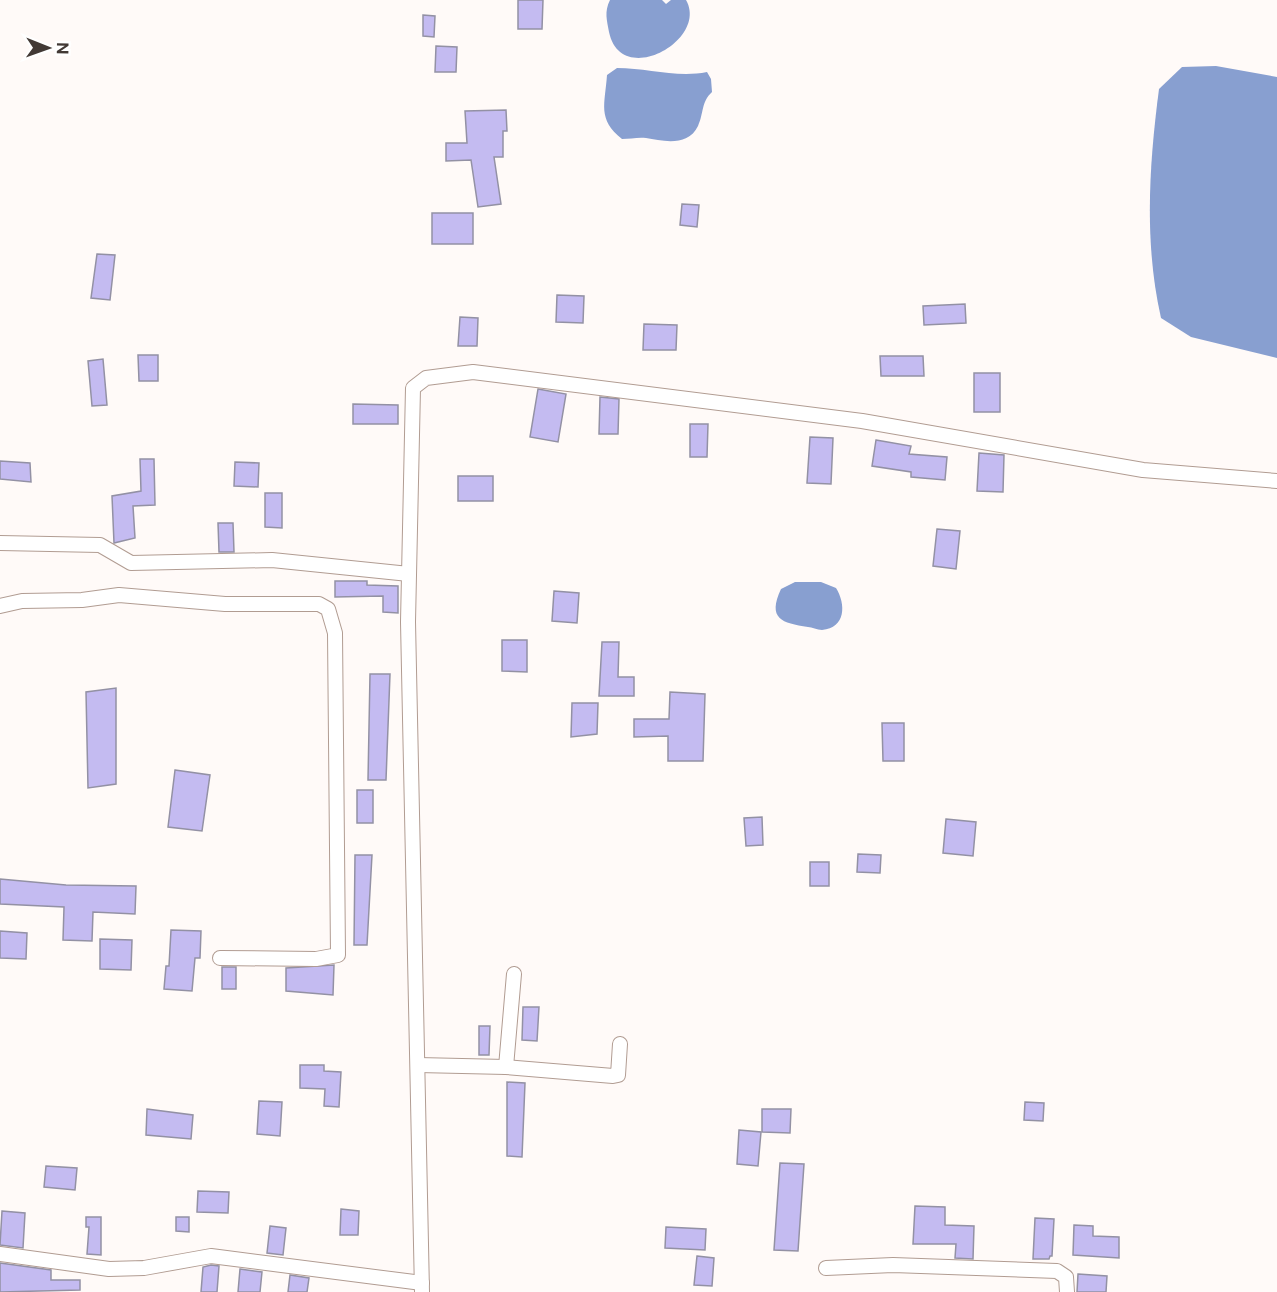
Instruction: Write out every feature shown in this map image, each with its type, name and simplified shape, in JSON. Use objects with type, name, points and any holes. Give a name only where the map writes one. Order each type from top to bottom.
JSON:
[{"type":"street","points":[[0,1254],[109,1269],[144,1268],[211,1256],[422,1288],[409,574],[413,388],[426,378],[473,372],[862,421],[1143,470],[1277,481]]},
{"type":"street","points":[[0,543],[100,545],[131,563],[273,560],[409,574]]},
{"type":"street","points":[[0,606],[22,601],[82,600],[119,595],[225,604],[319,604],[328,609],[335,633],[338,955],[316,959],[220,958]]},
{"type":"street","points":[[506,1067],[514,974]]},
{"type":"street","points":[[418,1065],[506,1067],[613,1076],[618,1075],[619,1071],[620,1044]]},
{"type":"street","points":[[826,1268],[893,1265],[1058,1271],[1066,1276],[1067,1292]]},
{"type":"water","points":[[610,0],[662,0],[666,4],[671,0],[686,0],[690,15],[685,30],[675,43],[661,52],[645,57],[629,57],[617,49],[609,32],[607,12]]},
{"type":"water","points":[[1216,66],[1277,77],[1277,358],[1191,337],[1161,318],[1150,233],[1151,175],[1159,89],[1182,67]]},
{"type":"water","points":[[617,68],[684,74],[707,72],[711,79],[712,92],[706,100],[694,133],[675,141],[622,139],[609,125],[604,110],[607,75]]},
{"type":"water","points":[[795,582],[821,582],[836,588],[841,601],[842,614],[836,625],[820,630],[791,624],[780,618],[776,607],[781,589]]},
{"type":"building","points":[[518,0],[543,0],[542,29],[518,29]]},
{"type":"building","points":[[423,15],[435,16],[434,37],[423,36]]},
{"type":"building","points":[[436,46],[457,47],[456,72],[435,72]]},
{"type":"building","points":[[506,110],[507,131],[503,131],[503,157],[494,157],[501,204],[478,207],[471,160],[446,161],[446,143],[467,143],[465,111]]},
{"type":"building","points":[[682,204],[699,205],[697,227],[680,225]]},
{"type":"building","points":[[432,213],[473,213],[473,244],[432,244]]},
{"type":"building","points":[[97,254],[115,255],[110,300],[91,298]]},
{"type":"building","points":[[557,295],[584,296],[583,323],[556,322]]},
{"type":"building","points":[[965,304],[966,323],[924,325],[923,306]]},
{"type":"building","points":[[460,317],[478,318],[477,346],[458,346]]},
{"type":"building","points":[[644,324],[677,325],[676,350],[643,350]]},
{"type":"building","points":[[138,355],[158,355],[158,381],[139,381]]},
{"type":"building","points":[[880,356],[923,356],[924,376],[881,376]]},
{"type":"building","points":[[103,359],[107,405],[92,406],[88,361]]},
{"type":"building","points":[[974,373],[1000,373],[1000,412],[974,412]]},
{"type":"building","points":[[538,389],[566,394],[558,442],[530,437]]},
{"type":"building","points":[[600,397],[619,399],[618,434],[599,434]]},
{"type":"building","points":[[353,404],[398,405],[398,424],[353,424]]},
{"type":"building","points":[[690,424],[708,424],[707,457],[690,457]]},
{"type":"building","points":[[810,437],[833,438],[831,484],[807,483]]},
{"type":"building","points":[[876,440],[911,446],[909,454],[947,457],[945,480],[911,477],[911,472],[872,466]]},
{"type":"building","points":[[979,453],[1004,455],[1003,492],[977,491]]},
{"type":"building","points":[[140,459],[154,459],[155,505],[133,506],[135,538],[114,543],[112,496],[141,491]]},
{"type":"building","points":[[0,461],[30,463],[31,482],[0,479]]},
{"type":"building","points":[[235,462],[259,463],[258,487],[234,486]]},
{"type":"building","points":[[458,476],[493,476],[493,501],[458,501]]},
{"type":"building","points":[[265,493],[282,493],[282,528],[265,527]]},
{"type":"building","points":[[218,523],[233,523],[234,552],[219,552]]},
{"type":"building","points":[[937,529],[960,531],[956,569],[933,566]]},
{"type":"building","points":[[335,581],[367,581],[367,585],[398,586],[398,613],[383,612],[383,596],[335,597]]},
{"type":"building","points":[[554,591],[579,593],[577,623],[552,621]]},
{"type":"building","points":[[502,640],[527,640],[527,672],[502,671]]},
{"type":"building","points":[[602,642],[619,642],[618,677],[634,677],[634,696],[599,696]]},
{"type":"building","points":[[370,674],[390,674],[386,780],[368,780]]},
{"type":"building","points":[[116,688],[116,784],[88,788],[86,692]]},
{"type":"building","points":[[670,692],[705,694],[703,761],[668,761],[668,736],[634,737],[634,719],[669,719]]},
{"type":"building","points":[[572,703],[598,703],[597,734],[571,737]]},
{"type":"building","points":[[882,723],[904,723],[904,761],[883,761]]},
{"type":"building","points":[[175,770],[210,775],[202,831],[168,827]]},
{"type":"building","points":[[357,790],[373,790],[373,823],[357,823]]},
{"type":"building","points":[[762,817],[763,845],[746,846],[744,818]]},
{"type":"building","points":[[946,819],[976,822],[973,856],[943,853]]},
{"type":"building","points":[[858,854],[881,855],[880,873],[857,872]]},
{"type":"building","points":[[355,855],[372,855],[367,945],[354,945]]},
{"type":"building","points":[[810,862],[829,862],[829,886],[810,886]]},
{"type":"building","points":[[0,879],[66,885],[136,886],[135,914],[93,912],[92,941],[63,940],[64,907],[0,904]]},
{"type":"building","points":[[171,930],[201,931],[200,958],[195,958],[192,991],[164,989],[166,966],[169,966]]},
{"type":"building","points":[[0,931],[27,933],[26,959],[0,958]]},
{"type":"building","points":[[100,939],[132,940],[131,970],[100,969]]},
{"type":"building","points":[[334,965],[333,995],[286,991],[286,968]]},
{"type":"building","points":[[222,967],[236,967],[236,989],[222,989]]},
{"type":"building","points":[[523,1007],[539,1007],[537,1041],[522,1040]]},
{"type":"building","points":[[479,1026],[490,1026],[489,1055],[479,1055]]},
{"type":"building","points":[[300,1065],[324,1065],[324,1071],[341,1072],[339,1107],[324,1106],[325,1089],[300,1088]]},
{"type":"building","points":[[507,1082],[525,1083],[522,1157],[507,1156]]},
{"type":"building","points":[[259,1101],[282,1102],[280,1136],[257,1134]]},
{"type":"building","points":[[1025,1102],[1044,1103],[1043,1121],[1024,1120]]},
{"type":"building","points":[[147,1109],[193,1115],[191,1139],[146,1135]]},
{"type":"building","points":[[762,1109],[791,1109],[790,1133],[762,1132]]},
{"type":"building","points":[[739,1130],[761,1132],[758,1166],[737,1164]]},
{"type":"building","points":[[780,1163],[804,1164],[798,1251],[774,1250]]},
{"type":"building","points":[[46,1166],[77,1168],[75,1190],[44,1187]]},
{"type":"building","points":[[198,1191],[229,1192],[228,1213],[197,1212]]},
{"type":"building","points":[[915,1206],[945,1207],[945,1225],[974,1226],[973,1259],[955,1258],[956,1244],[913,1244]]},
{"type":"building","points":[[341,1209],[359,1211],[358,1235],[340,1235]]},
{"type":"building","points":[[2,1211],[25,1213],[23,1248],[0,1245]]},
{"type":"building","points":[[86,1217],[101,1217],[101,1255],[87,1254],[89,1227],[86,1227]]},
{"type":"building","points":[[176,1217],[189,1217],[189,1232],[176,1231]]},
{"type":"building","points":[[1035,1218],[1054,1219],[1052,1256],[1049,1259],[1033,1259]]},
{"type":"building","points":[[1074,1225],[1093,1226],[1093,1236],[1119,1237],[1119,1258],[1073,1255]]},
{"type":"building","points":[[270,1226],[286,1228],[283,1255],[267,1253]]},
{"type":"building","points":[[666,1227],[706,1229],[705,1250],[665,1248]]},
{"type":"building","points":[[697,1256],[714,1258],[712,1286],[694,1285]]},
{"type":"building","points":[[0,1263],[51,1270],[51,1280],[80,1280],[80,1290],[0,1292]]},
{"type":"building","points":[[219,1266],[217,1292],[201,1292],[203,1267]]},
{"type":"building","points":[[240,1269],[262,1272],[260,1292],[238,1292]]},
{"type":"building","points":[[1078,1274],[1107,1276],[1106,1292],[1077,1292]]},
{"type":"building","points":[[290,1275],[309,1278],[307,1292],[288,1292]]}]
